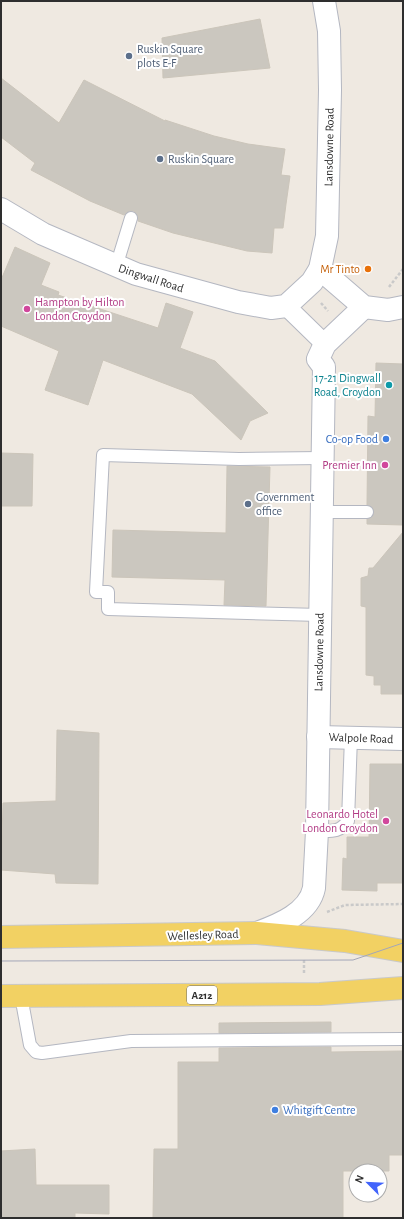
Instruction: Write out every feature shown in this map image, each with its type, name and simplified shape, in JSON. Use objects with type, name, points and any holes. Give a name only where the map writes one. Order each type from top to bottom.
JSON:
[{"type":"main road","name":"Wellesley Road","points":[[1,937],[258,933],[332,940],[403,951]]},
{"type":"main road","name":"A212","points":[[11,996],[320,994],[403,988]]},
{"type":"street","name":"Lansdowne Road","points":[[312,294],[320,269],[327,236],[330,98],[329,31],[324,1]]},
{"type":"street","name":"Dingwall Road","points":[[1,209],[43,234],[116,267],[161,282],[222,299],[271,308],[286,306]]},
{"type":"street","points":[[320,269],[364,307],[388,310],[403,307]]},
{"type":"street","points":[[312,294],[286,306],[325,344]]},
{"type":"street","points":[[338,320],[364,307]]},
{"type":"street","name":"Lansdowne Road","points":[[258,933],[276,926],[296,913],[313,895],[316,868],[317,831],[324,368],[318,359],[338,320]]},
{"type":"street","name":"Walpole Road","points":[[318,737],[403,739]]},
{"type":"lane","points":[[116,267],[131,218]]},
{"type":"lane","points":[[320,615],[108,609],[108,592],[96,592],[104,455],[239,459],[322,458]]},
{"type":"lane","points":[[322,512],[367,512]]},
{"type":"lane","points":[[317,831],[335,832],[343,828],[348,821],[351,737]]},
{"type":"lane","points":[[11,996],[30,1045],[36,1052],[42,1053],[131,1041],[403,1039]]},
{"type":"path","points":[[389,288],[403,269]]},
{"type":"path","points":[[312,294],[338,320]]},
{"type":"path","points":[[326,912],[345,905],[403,904]]},
{"type":"building","points":[[260,19],[270,68],[163,78],[162,38]]},
{"type":"building","name":"Ruskin Square","points":[[1,78],[59,123],[84,80],[165,121],[214,136],[248,144],[285,149],[281,175],[290,176],[283,228],[274,228],[272,253],[247,251],[173,233],[138,221],[138,216],[134,211],[129,211],[124,215],[90,201],[31,170],[35,163],[1,137]]},
{"type":"building","points":[[15,247],[50,263],[41,285],[59,292],[58,295],[158,328],[166,303],[193,312],[180,348],[215,361],[268,413],[250,421],[241,440],[192,394],[103,360],[88,405],[45,390],[59,351],[1,326],[1,280]]},
{"type":"building","name":"Premier Inn","points":[[376,363],[403,364],[403,525],[367,524],[367,519],[371,518],[374,512],[373,508],[367,505],[368,416],[375,417]]},
{"type":"building","points":[[1,453],[33,454],[32,506],[1,506]]},
{"type":"building","points":[[227,466],[270,467],[266,606],[224,605],[225,580],[112,577],[113,530],[226,533]]},
{"type":"building","points":[[403,532],[403,694],[381,694],[381,685],[374,685],[374,676],[366,675],[366,607],[361,606],[361,578],[368,576],[369,568],[373,568]]},
{"type":"building","points":[[57,730],[99,733],[98,884],[56,883],[55,874],[1,870],[3,803],[56,801]]},
{"type":"building","name":"Leonardo Hotel London Croydon","points":[[370,764],[403,764],[403,883],[377,883],[377,891],[342,890],[343,858],[347,859],[347,837],[369,837]]},
{"type":"building","points":[[331,1022],[331,1032],[219,1033],[219,1023]]},
{"type":"building","points":[[331,1047],[331,1052],[403,1051],[403,1155],[389,1155],[389,1171],[388,1163],[348,1163],[348,1171],[343,1171],[343,1218],[153,1218],[154,1149],[178,1149],[178,1062],[219,1062],[219,1048]]},
{"type":"building","points":[[35,1149],[36,1185],[109,1185],[109,1214],[75,1213],[75,1218],[1,1218],[1,1151]]},
{"type":"tram line","points":[[1,961],[353,960],[403,943]]},
{"type":"place","name":"Ruskin Square plots E-F","points":[[129,56]]},
{"type":"place","name":"Ruskin Square","points":[[160,159]]},
{"type":"place","name":"Mr Tinto","points":[[368,269]]},
{"type":"place","name":"Hampton by Hilton London Croydon","points":[[27,309]]},
{"type":"place","name":"17-21 Dingwall Road, Croydon","points":[[389,385]]},
{"type":"place","name":"Co-op Food","points":[[386,439]]},
{"type":"place","name":"Premier Inn","points":[[385,465]]},
{"type":"place","name":"Government office","points":[[248,504]]},
{"type":"place","name":"Leonardo Hotel London Croydon","points":[[386,821]]},
{"type":"place","name":"Whitgift Centre","points":[[275,1110]]}]
